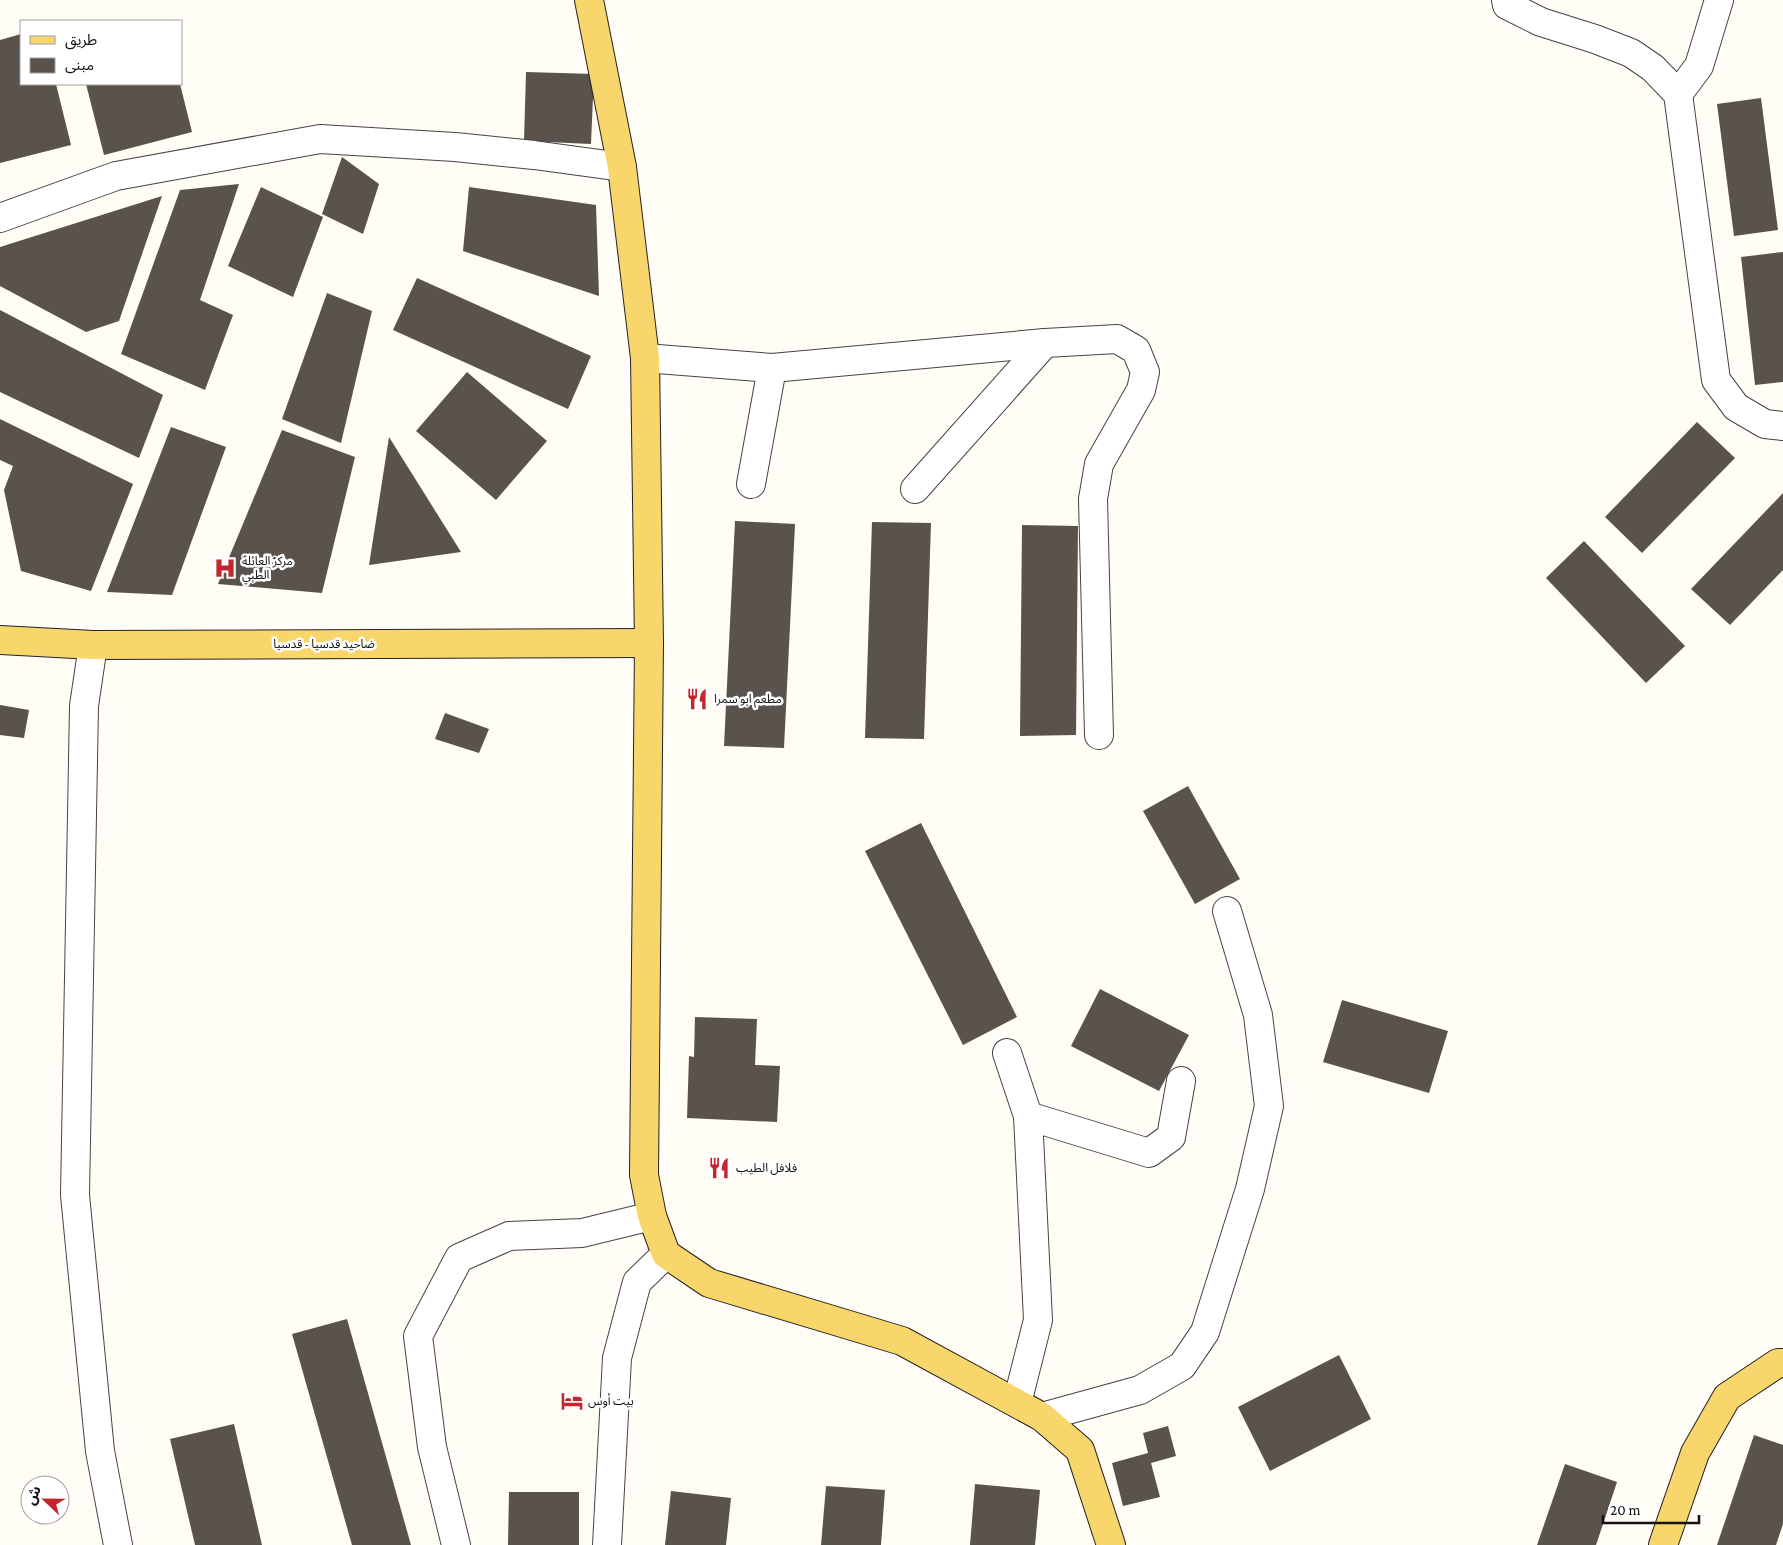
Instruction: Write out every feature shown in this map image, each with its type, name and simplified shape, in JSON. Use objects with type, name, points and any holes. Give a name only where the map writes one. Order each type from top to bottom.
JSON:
[{"type":"main road","points":[[590,0],[622,167],[645,358],[649,642],[644,1175],[652,1216],[666,1254],[709,1284],[902,1341],[1042,1417],[1080,1450],[1111,1545]]},
{"type":"main road","name":"ضاحيد قدسيا - قدسيا","points":[[0,640],[93,645],[649,642]]},
{"type":"main road","points":[[1663,1545],[1695,1453],[1726,1397],[1778,1363],[1783,1363]]},
{"type":"street","points":[[1506,0],[1507,5],[1541,22],[1595,39],[1631,53],[1653,68],[1678,94],[1716,380],[1736,407],[1765,424],[1783,426]]},
{"type":"street","points":[[1678,94],[1699,66],[1719,0]]},
{"type":"street","points":[[0,218],[116,176],[320,140],[456,147],[622,167]]},
{"type":"street","points":[[645,358],[772,368],[1045,343],[1116,339],[1136,350],[1145,372],[1141,390],[1099,464],[1093,499],[1099,735]]},
{"type":"street","points":[[915,489],[1045,343]]},
{"type":"street","points":[[751,484],[772,368]]},
{"type":"street","points":[[93,645],[84,706],[75,1195],[100,1451],[118,1545]]},
{"type":"street","points":[[1042,1417],[1140,1390],[1182,1366],[1204,1332],[1250,1189],[1269,1106],[1258,1015],[1227,911]]},
{"type":"street","points":[[1007,1053],[1028,1116],[1038,1320],[1017,1403]]},
{"type":"street","points":[[1028,1116],[1149,1153],[1172,1137],[1181,1081]]},
{"type":"street","points":[[456,1545],[432,1447],[418,1336],[458,1258],[509,1236],[582,1233],[652,1216]]},
{"type":"street","points":[[607,1545],[618,1358],[636,1282],[666,1254]]},
{"type":"building","points":[[20,34],[20,85],[56,85],[71,145],[0,163],[0,40]]},
{"type":"building","points":[[526,72],[594,74],[591,144],[524,141]]},
{"type":"building","points":[[86,85],[180,85],[192,132],[104,155]]},
{"type":"building","points":[[1761,98],[1778,230],[1734,236],[1717,104]]},
{"type":"building","points":[[342,157],[379,184],[363,234],[322,214]]},
{"type":"building","points":[[239,184],[200,300],[233,315],[205,390],[121,354],[180,190]]},
{"type":"building","points":[[261,187],[323,217],[293,297],[228,266]]},
{"type":"building","points":[[469,187],[596,205],[599,296],[463,251]]},
{"type":"building","points":[[162,196],[119,321],[86,332],[0,286],[0,247]]},
{"type":"building","points":[[1783,252],[1783,382],[1755,385],[1741,257]]},
{"type":"building","points":[[417,278],[591,356],[568,409],[393,330]]},
{"type":"building","points":[[327,293],[372,311],[341,443],[282,419]]},
{"type":"building","points":[[0,310],[163,395],[139,458],[0,392]]},
{"type":"building","points":[[467,372],[547,441],[496,500],[416,431]]},
{"type":"building","points":[[0,419],[133,484],[91,591],[21,571],[4,490],[13,466],[0,460]]},
{"type":"building","points":[[1697,422],[1735,458],[1642,553],[1605,517]]},
{"type":"building","points":[[171,427],[226,447],[172,595],[107,592]]},
{"type":"building","points":[[282,430],[355,457],[322,593],[218,584]]},
{"type":"building","points":[[389,437],[461,552],[369,565]]},
{"type":"building","points":[[1783,493],[1783,570],[1730,625],[1691,589]]},
{"type":"building","points":[[735,521],[795,524],[784,748],[724,746]]},
{"type":"building","points":[[872,522],[931,523],[924,739],[865,738]]},
{"type":"building","points":[[1022,525],[1078,526],[1076,735],[1020,736]]},
{"type":"building","points":[[1584,541],[1685,646],[1646,683],[1546,578]]},
{"type":"building","points":[[0,705],[29,710],[24,738],[0,735]]},
{"type":"building","points":[[445,713],[489,729],[479,753],[435,739]]},
{"type":"building","points":[[1188,786],[1240,879],[1195,904],[1143,811]]},
{"type":"building","points":[[921,823],[1017,1017],[963,1045],[865,851]]},
{"type":"building","points":[[1100,989],[1189,1035],[1159,1091],[1071,1046]]},
{"type":"building","points":[[1342,1000],[1448,1031],[1429,1093],[1323,1062]]},
{"type":"building","points":[[695,1017],[757,1019],[755,1065],[780,1066],[777,1122],[687,1118],[689,1056],[694,1057]]},
{"type":"building","points":[[347,1319],[411,1545],[352,1545],[292,1334]]},
{"type":"building","points":[[1339,1355],[1371,1419],[1270,1471],[1238,1407]]},
{"type":"building","points":[[234,1424],[262,1545],[195,1545],[170,1439]]},
{"type":"building","points":[[1168,1426],[1176,1456],[1151,1463],[1160,1497],[1123,1506],[1112,1463],[1148,1453],[1143,1433]]},
{"type":"building","points":[[1754,1435],[1783,1445],[1783,1524],[1776,1545],[1717,1545]]},
{"type":"building","points":[[1565,1464],[1617,1482],[1596,1545],[1537,1545]]},
{"type":"building","points":[[975,1484],[1040,1490],[1035,1545],[970,1545]]},
{"type":"building","points":[[826,1486],[885,1490],[881,1545],[821,1545]]},
{"type":"building","points":[[671,1491],[731,1498],[726,1545],[665,1545]]},
{"type":"building","points":[[509,1492],[579,1492],[579,1545],[508,1545]]},
{"type":"place","name":"مركز العائلة الطبي","points":[[225,568]]},
{"type":"place","name":"مطعم ابو سمرا","points":[[697,699]]},
{"type":"place","name":"فلافل الطيب","points":[[719,1168]]},
{"type":"place","name":"بيت أوس","points":[[572,1401]]}]
